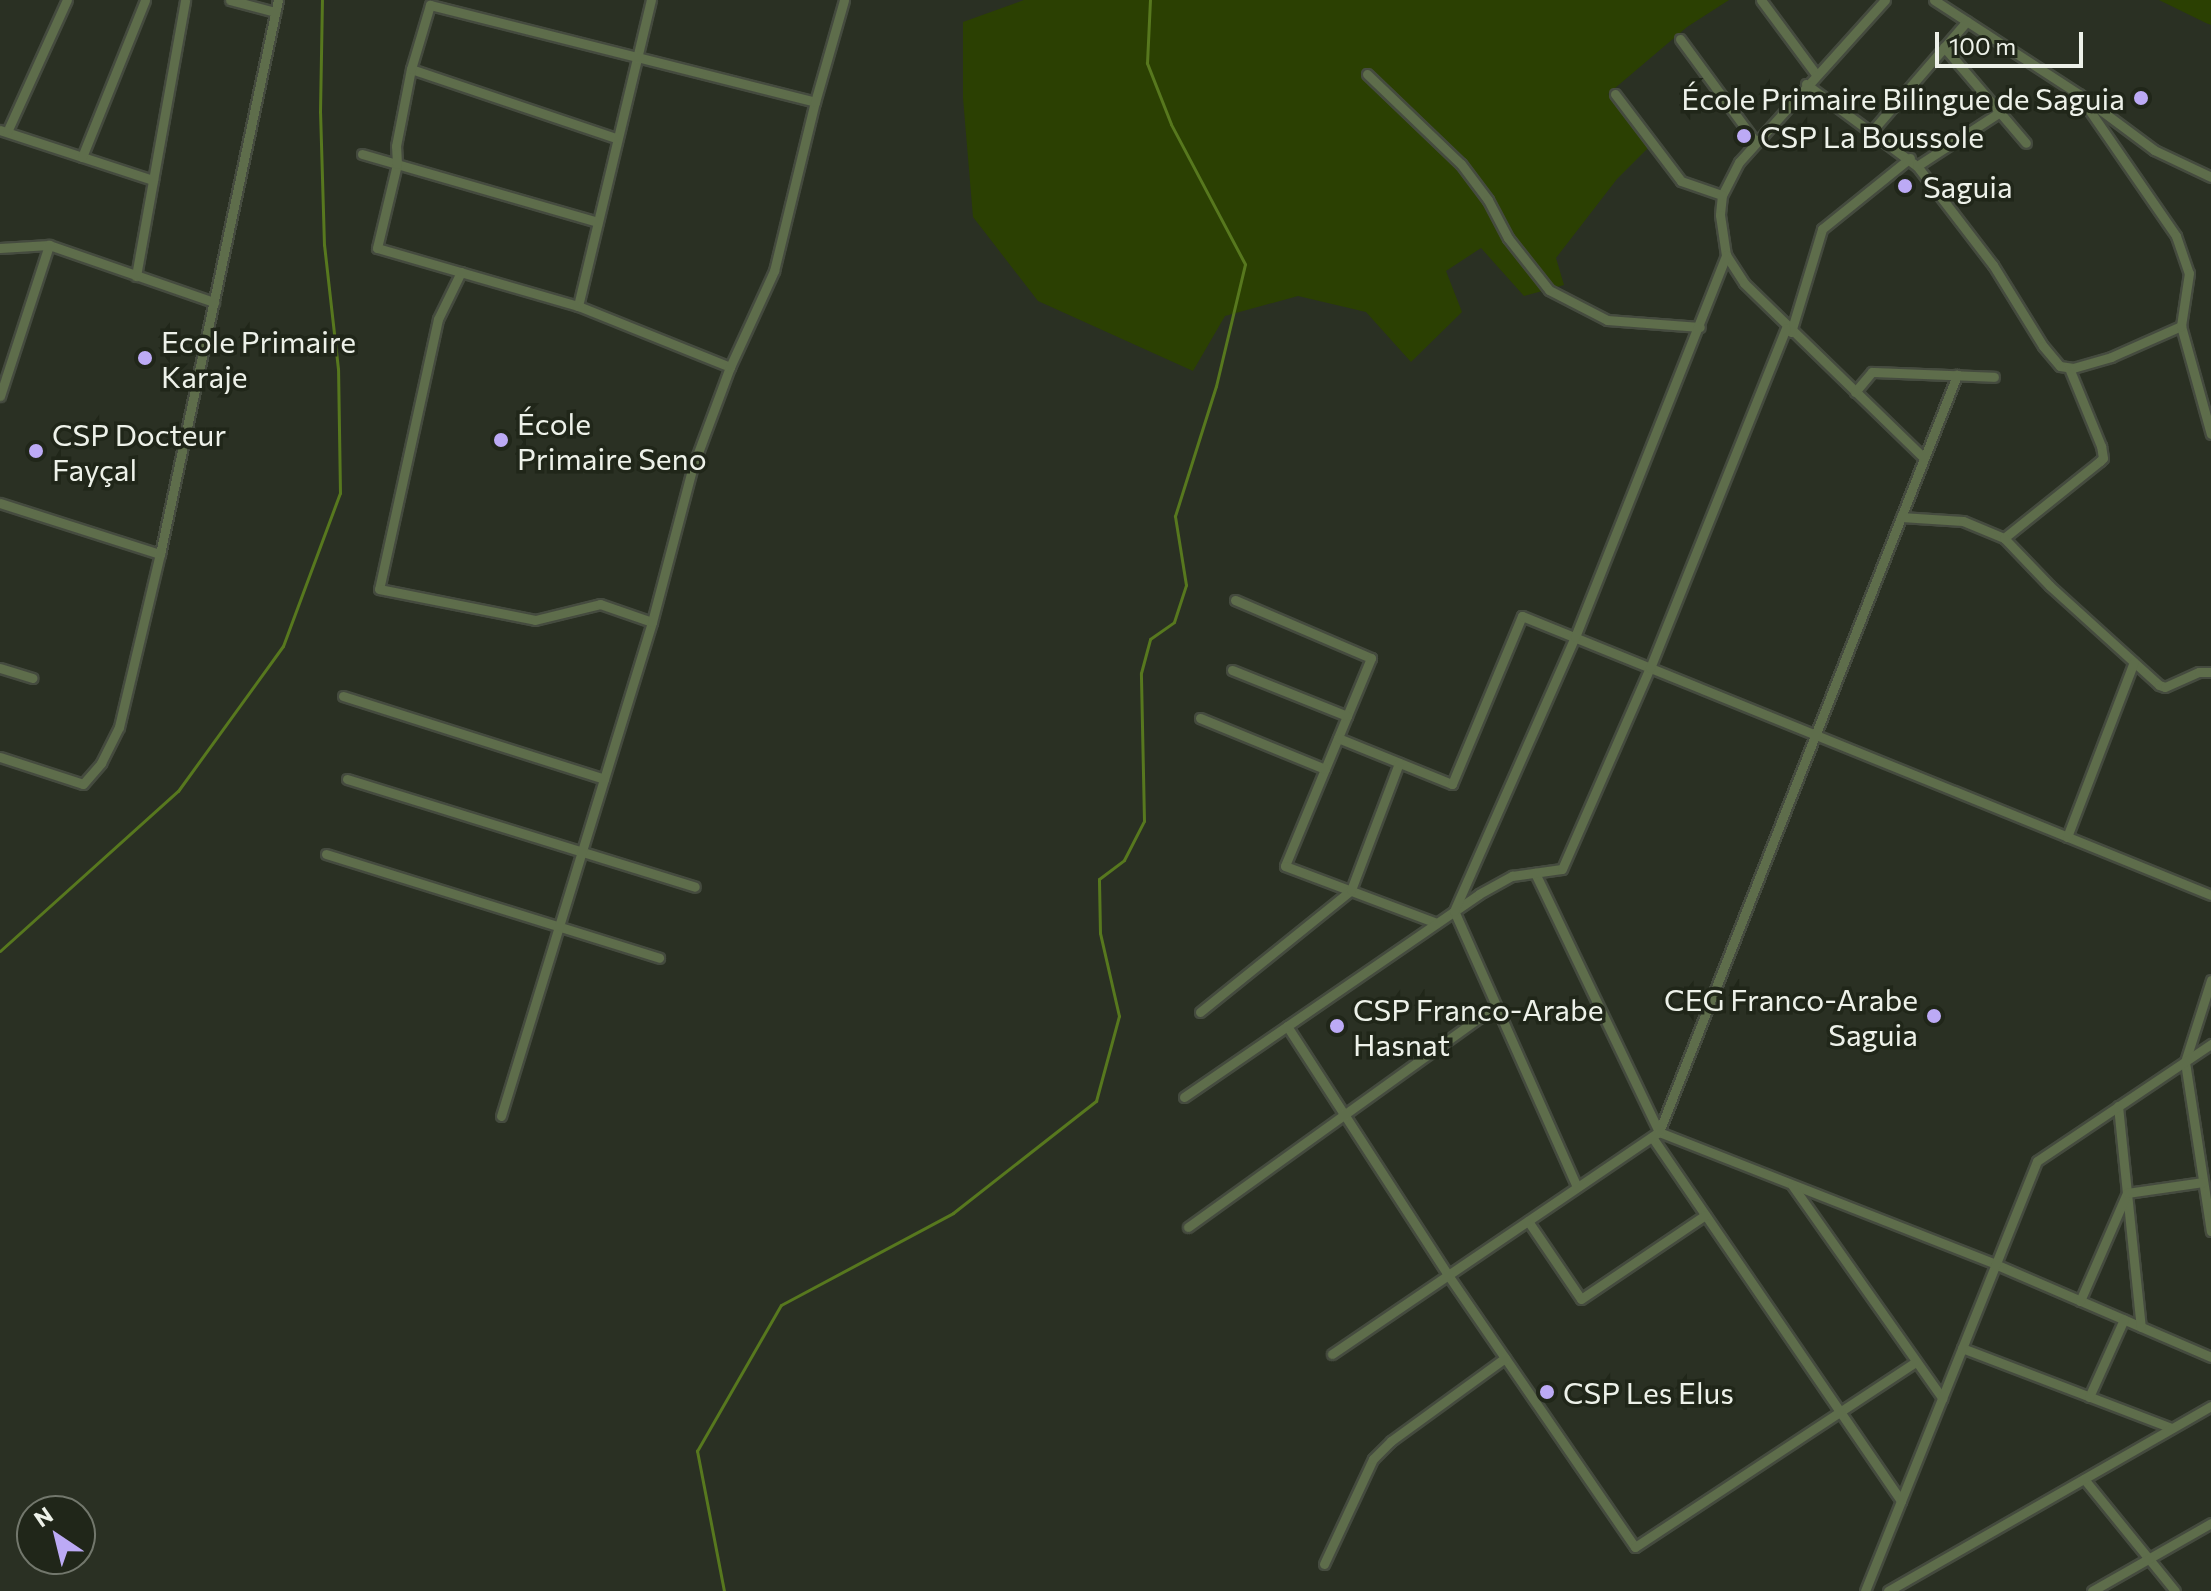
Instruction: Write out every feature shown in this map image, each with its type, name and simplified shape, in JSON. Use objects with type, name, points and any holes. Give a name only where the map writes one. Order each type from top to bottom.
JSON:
[{"type":"street","points":[[67,0],[4,131],[153,180]]},
{"type":"street","points":[[82,157],[145,0]]},
{"type":"street","points":[[136,276],[185,0]]},
{"type":"street","points":[[230,0],[275,12]]},
{"type":"street","points":[[0,757],[83,784],[101,763],[119,727],[160,554],[278,0]]},
{"type":"street","points":[[578,306],[651,0]]},
{"type":"street","points":[[501,1116],[652,622],[692,469],[730,367],[774,271],[815,102],[844,0]]},
{"type":"street","points":[[1761,0],[1815,73]]},
{"type":"street","points":[[1885,0],[1755,141],[1739,162],[1722,195],[1720,215],[1726,255],[1744,283],[1923,457]]},
{"type":"street","points":[[1934,0],[2079,94],[2154,150],[2211,177]]},
{"type":"street","points":[[730,367],[578,306],[377,248],[397,164],[396,146],[411,69],[430,5],[815,102]]},
{"type":"street","points":[[1872,131],[1967,21]]},
{"type":"street","points":[[1680,39],[1755,141]]},
{"type":"street","points":[[1944,47],[2026,143]]},
{"type":"street","points":[[411,69],[616,138]]},
{"type":"street","points":[[1367,74],[1470,175],[1508,238],[1549,290],[1598,318],[1700,327]]},
{"type":"street","points":[[1806,84],[1914,162],[1993,265],[2043,346],[2060,366],[2069,368],[2111,357],[2181,326]]},
{"type":"street","points":[[1615,94],[1681,181],[1722,195]]},
{"type":"street","points":[[2079,94],[2176,236],[2189,273],[2181,326],[2211,434]]},
{"type":"street","points":[[1184,1097],[1454,911],[1512,876],[1562,869],[1650,668],[1789,330],[1822,229],[1914,162],[2000,112]]},
{"type":"street","points":[[362,154],[597,222]]},
{"type":"street","points":[[0,248],[49,245],[214,302]]},
{"type":"street","points":[[0,396],[3,376],[49,245]]},
{"type":"street","points":[[1577,1187],[1454,911],[1575,637],[1726,255]]},
{"type":"street","points":[[461,272],[438,319],[379,589],[535,620],[600,604],[652,622]]},
{"type":"street","points":[[2004,538],[2103,458],[2069,368]]},
{"type":"street","points":[[1855,392],[1872,372],[1994,377]]},
{"type":"street","points":[[1332,1354],[1655,1134],[1957,375]]},
{"type":"street","points":[[0,503],[160,554]]},
{"type":"street","points":[[1901,517],[1963,521],[2004,538],[2050,586],[2165,687],[2199,672],[2211,672]]},
{"type":"street","points":[[1235,600],[1371,658],[1285,866],[1437,923]]},
{"type":"street","points":[[1338,738],[1452,784],[1522,616],[2211,895]]},
{"type":"street","points":[[2067,837],[2134,662]]},
{"type":"street","points":[[0,668],[32,678]]},
{"type":"street","points":[[1232,670],[1347,716]]},
{"type":"street","points":[[343,696],[604,779]]},
{"type":"street","points":[[1200,718],[1325,769]]},
{"type":"street","points":[[1200,1012],[1351,890],[1399,763]]},
{"type":"street","points":[[347,779],[695,887]]},
{"type":"street","points":[[326,854],[659,958]]},
{"type":"street","points":[[1535,873],[1655,1134],[1705,1215],[1901,1501]]},
{"type":"street","points":[[2211,980],[2185,1062],[2203,1182],[2209,1199],[2211,1231]]},
{"type":"street","points":[[1188,1227],[1496,1006]]},
{"type":"street","points":[[1287,1026],[1448,1275],[1635,1547],[1916,1362]]},
{"type":"street","points":[[1865,1591],[2037,1161],[2211,1044]]},
{"type":"street","points":[[2118,1106],[2141,1327]]},
{"type":"street","points":[[1655,1134],[1995,1264],[2211,1357]]},
{"type":"street","points":[[2127,1193],[2203,1182]]},
{"type":"street","points":[[1791,1184],[1942,1398]]},
{"type":"street","points":[[2080,1301],[2127,1193]]},
{"type":"street","points":[[1528,1221],[1581,1299],[1705,1215]]},
{"type":"street","points":[[2089,1397],[2124,1319]]},
{"type":"street","points":[[1962,1348],[2171,1428]]},
{"type":"street","points":[[1324,1564],[1373,1459],[1391,1441],[1505,1358]]},
{"type":"street","points":[[1888,1591],[2211,1406]]},
{"type":"street","points":[[2084,1479],[2175,1591]]},
{"type":"street","points":[[2092,1591],[2211,1523]]},
{"type":"green space","points":[[1024,0],[1729,0],[1687,27],[1608,94],[1649,147],[1617,179],[1556,258],[1564,285],[1524,296],[1481,248],[1446,271],[1462,312],[1411,362],[1366,312],[1298,296],[1225,316],[1193,371],[1038,301],[973,217],[963,98],[963,22]]},
{"type":"green space","points":[[2159,0],[2211,0],[2211,25],[2206,23]]},
{"type":"waterway","points":[[0,951],[178,791],[283,646],[340,493],[338,369],[324,245],[320,112],[322,0]]},
{"type":"waterway","points":[[724,1591],[697,1451],[781,1305],[953,1213],[1096,1101],[1119,1016],[1100,933],[1099,879],[1124,860],[1144,821],[1141,673],[1150,639],[1174,622],[1186,585],[1175,516],[1216,386],[1245,264],[1171,124],[1147,63],[1150,0]]},
{"type":"place","name":"École Primaire Bilingue de Saguia","points":[[2141,98]]},
{"type":"place","name":"CSP La Boussole","points":[[1744,136]]},
{"type":"place","name":"Saguia","points":[[1905,186]]},
{"type":"place","name":"Ecole Primaire Karaje","points":[[145,358]]},
{"type":"place","name":"École Primaire Seno","points":[[501,440]]},
{"type":"place","name":"CSP Docteur Fayçal","points":[[36,451]]},
{"type":"place","name":"CEG Franco-Arabe Saguia","points":[[1934,1016]]},
{"type":"place","name":"CSP Franco-Arabe Hasnat","points":[[1337,1026]]},
{"type":"place","name":"CSP Les Elus","points":[[1547,1392]]}]
